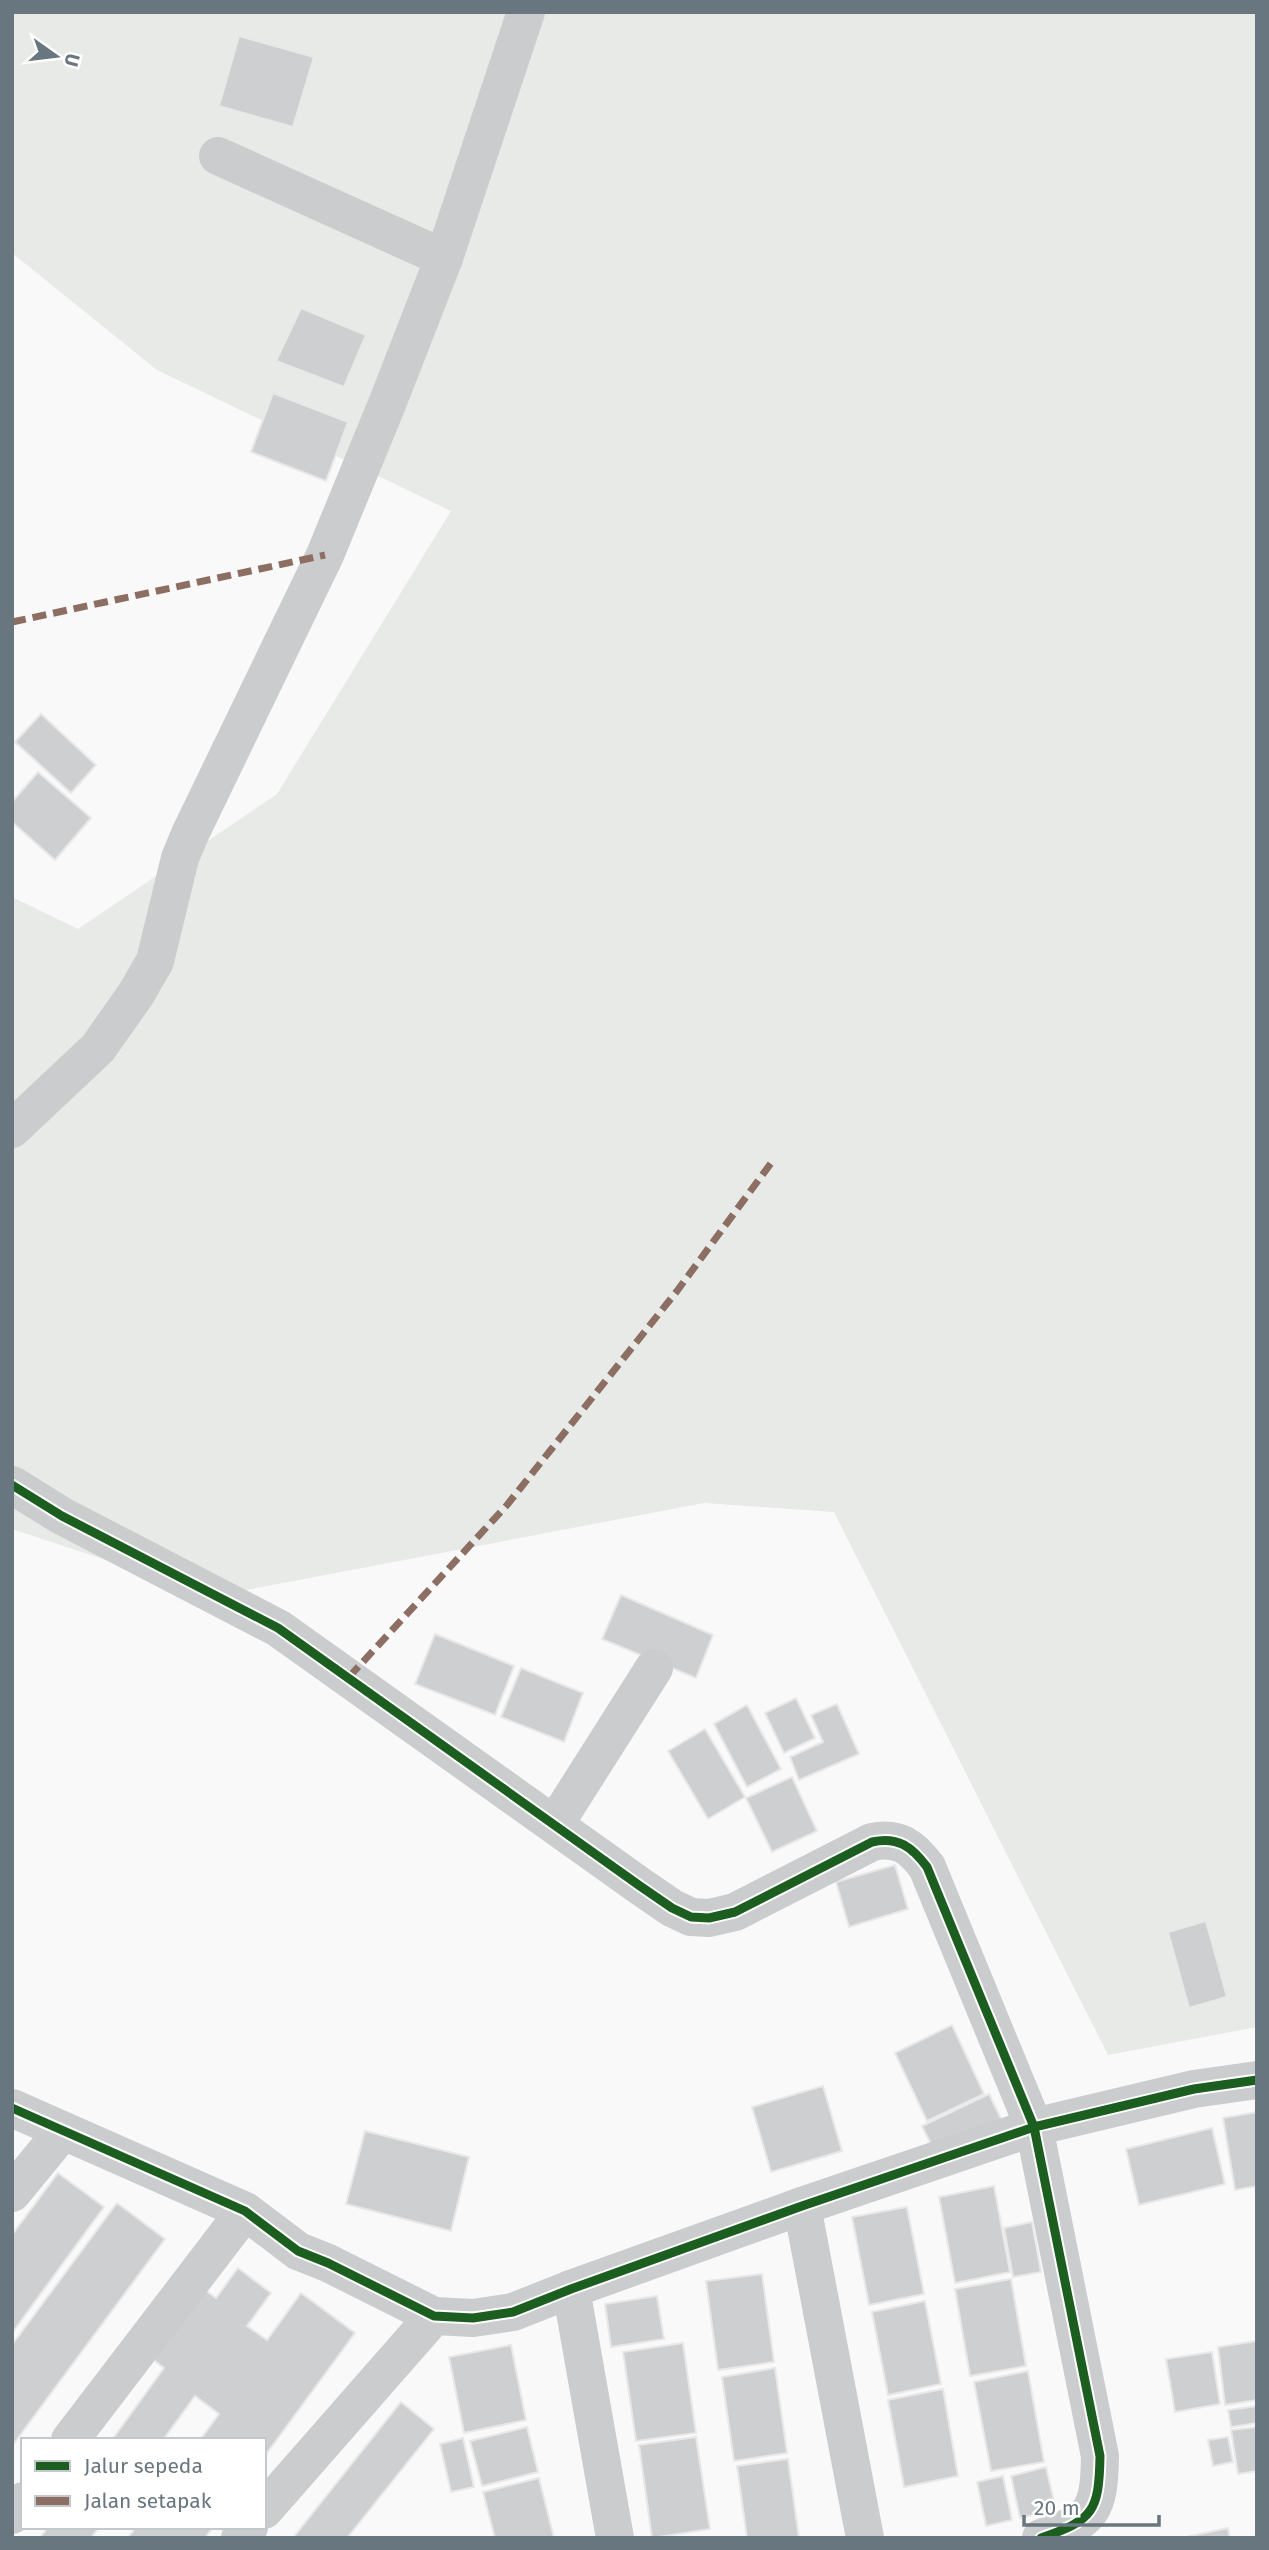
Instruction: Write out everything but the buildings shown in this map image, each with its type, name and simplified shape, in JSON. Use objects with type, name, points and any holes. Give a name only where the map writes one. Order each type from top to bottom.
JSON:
[{"type":"street","points":[[12,1129],[97,1048],[136,994],[155,961],[180,858],[325,555],[444,258],[526,12]]},
{"type":"street","points":[[218,156],[444,258]]},
{"type":"street","points":[[12,1485],[62,1516],[278,1628],[672,1908],[691,1917],[709,1918],[735,1912],[872,1842],[886,1839],[898,1841],[910,1848],[927,1867],[1034,2127],[1100,2456],[1097,2495],[1092,2508],[1079,2523],[1041,2538]]},
{"type":"street","points":[[555,1824],[654,1668]]},
{"type":"street","points":[[12,2108],[246,2211],[298,2251],[328,2263],[434,2316],[473,2318],[513,2312],[802,2206],[1034,2127],[1194,2090],[1257,2080]]},
{"type":"street","points":[[12,2193],[63,2131]]},
{"type":"street","points":[[802,2206],[865,2538]]},
{"type":"street","points":[[72,2438],[246,2211]]},
{"type":"street","points":[[571,2289],[615,2538]]},
{"type":"street","points":[[266,2508],[434,2316]]},
{"type":"shaded area","points":[[12,12],[1257,12],[1257,2027],[1108,2055],[834,1512],[704,1503],[215,1596],[12,1529],[12,897],[78,929],[277,794],[451,511],[157,370],[12,253]]},
{"type":"marked path","points":[[12,622],[325,555]]},
{"type":"marked path","points":[[349,1677],[507,1505],[677,1291],[774,1159]]},
{"type":"cycle path","points":[[12,1485],[62,1516],[278,1628],[640,1886],[672,1908],[691,1917],[709,1918],[735,1912],[872,1842],[897,1842],[916,1854],[927,1867],[1034,2127],[1100,2456],[1098,2490],[1090,2511],[1072,2525],[1041,2538]]},
{"type":"cycle path","points":[[12,2108],[245,2211],[298,2251],[328,2263],[434,2316],[473,2318],[513,2312],[802,2206],[1034,2127],[1194,2089],[1257,2080]]}]
